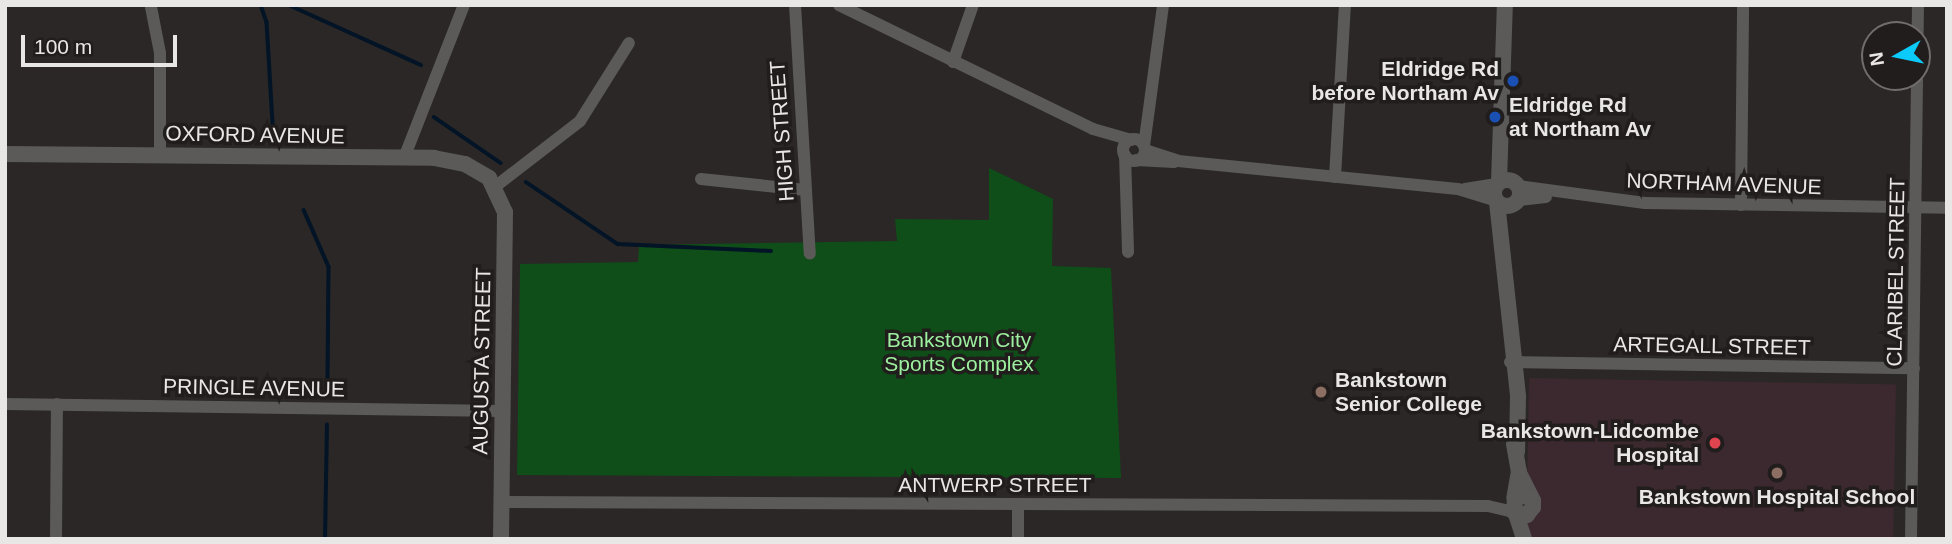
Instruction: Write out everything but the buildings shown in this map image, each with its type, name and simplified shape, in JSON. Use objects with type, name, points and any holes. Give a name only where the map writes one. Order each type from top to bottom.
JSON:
[{"type":"street","points":[[404,158],[464,5]]},
{"type":"street","name":"HIGH STREET","points":[[795,5],[810,254]]},
{"type":"street","name":"NORTHAM AVENUE","points":[[839,5],[1093,129],[1130,151],[1178,161],[1506,193],[1741,205],[1947,208]]},
{"type":"street","points":[[953,62],[973,5]]},
{"type":"street","points":[[1130,151],[1145,148],[1145,112],[1163,5]]},
{"type":"street","points":[[1335,177],[1345,5]]},
{"type":"street","points":[[1504,5],[1504,238],[1510,362],[1519,418],[1519,505],[1526,539]]},
{"type":"street","points":[[1741,205],[1743,5]]},
{"type":"street","name":"CLARIBEL STREET","points":[[1911,539],[1918,5]]},
{"type":"street","points":[[151,7],[160,52],[160,155]]},
{"type":"street","points":[[496,186],[580,121],[629,43]]},
{"type":"street","points":[[1128,252],[1127,188],[1130,151],[1145,112]]},
{"type":"street","name":"NORTHAM AVENUE","points":[[1145,148],[1178,161]]},
{"type":"street","name":"OXFORD AVENUE","points":[[5,154],[404,158],[458,162],[496,186]]},
{"type":"street","points":[[701,179],[806,190]]},
{"type":"street","name":"AUGUSTA STREET","points":[[496,186],[505,212],[501,539]]},
{"type":"street","name":"ARTEGALL STREET","points":[[1510,362],[1914,368]]},
{"type":"street","name":"PRINGLE AVENUE","points":[[5,404],[502,411]]},
{"type":"street","points":[[56,539],[57,404]]},
{"type":"street","name":"ANTWERP STREET","points":[[501,502],[1519,505]]},
{"type":"street","points":[[1018,505],[1018,539]]},
{"type":"shaded area","name":"Bankstown-Lidcombe Hospital","points":[[1529,378],[1896,384],[1893,539],[1526,539]]},
{"type":"green space","name":"Bankstown City Sports Complex","points":[[989,168],[1053,199],[1052,266],[1111,268],[1121,478],[517,475],[520,264],[638,262],[639,245],[897,241],[895,219],[989,220]]},
{"type":"waterway","points":[[261,5],[267,22],[274,141]]},
{"type":"waterway","points":[[289,5],[421,65]]},
{"type":"waterway","points":[[434,117],[501,163]]},
{"type":"waterway","points":[[526,182],[618,244],[771,251]]},
{"type":"waterway","points":[[304,210],[329,267],[328,392]]},
{"type":"waterway","points":[[325,539],[327,425]]},
{"type":"place","name":"Eldridge Rd before Northam Av","points":[[1513,81]]},
{"type":"place","name":"Eldridge Rd at Northam Av","points":[[1495,117]]},
{"type":"place","name":"Bankstown Senior College","points":[[1321,392]]},
{"type":"place","name":"Bankstown-Lidcombe Hospital","points":[[1715,443]]},
{"type":"place","name":"Bankstown Hospital School","points":[[1777,473]]}]
